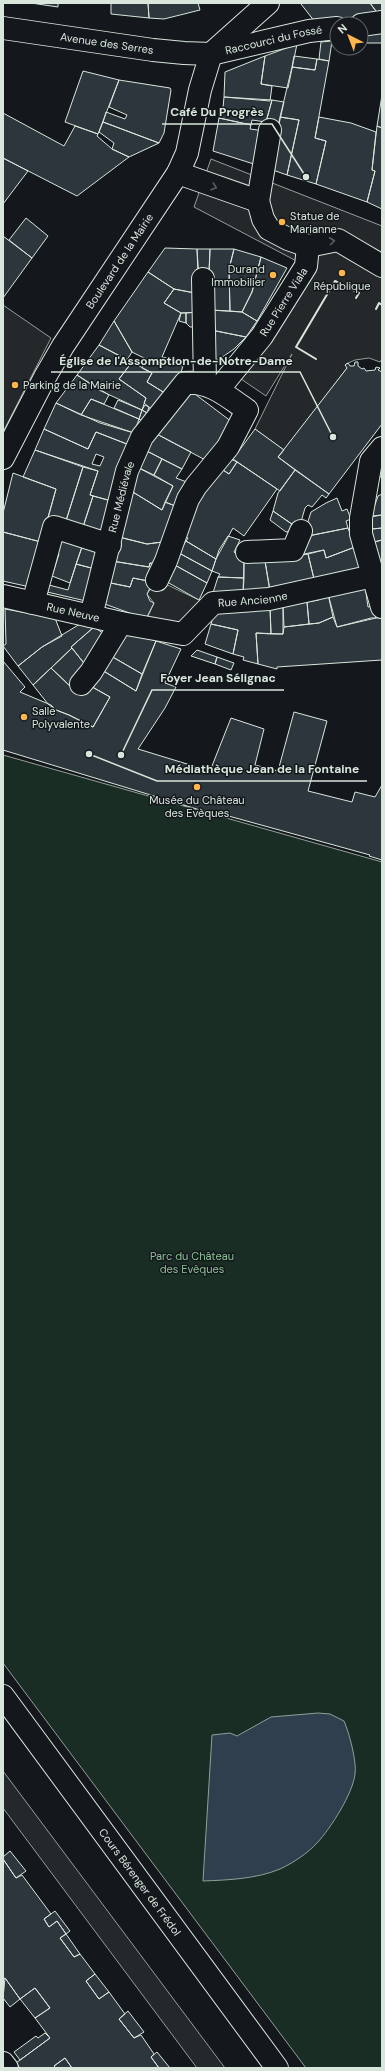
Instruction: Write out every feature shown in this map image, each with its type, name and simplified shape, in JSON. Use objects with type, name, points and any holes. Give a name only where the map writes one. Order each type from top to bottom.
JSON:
[{"type":"street","points":[[211,54],[268,3]]},
{"type":"street","points":[[369,24],[382,22]]},
{"type":"street","name":"Avenue des Serres","points":[[3,28],[153,50],[211,54]]},
{"type":"street","name":"Raccourci du Fossé","points":[[211,54],[310,31],[329,29]]},
{"type":"street","name":"Boulevard de la Mairie","points":[[3,458],[45,377],[63,346],[178,173],[187,153],[200,90],[211,54]]},
{"type":"street","points":[[270,130],[258,201],[263,219],[269,229],[288,239],[308,246],[338,240],[382,266]]},
{"type":"street","points":[[178,173],[258,201]]},
{"type":"street","name":"Rue Pierre Viala","points":[[211,387],[262,336],[306,266],[308,246]]},
{"type":"street","points":[[157,580],[166,561],[188,499],[196,486],[228,447],[248,410],[211,387],[203,279]]},
{"type":"street","name":"Rue Médiévale","points":[[91,616],[130,464],[142,437],[185,382],[196,381],[211,387]]},
{"type":"street","points":[[382,448],[371,461],[374,485],[361,518],[361,534],[382,607]]},
{"type":"street","points":[[33,603],[54,527],[110,545]]},
{"type":"street","points":[[246,552],[292,550],[302,531]]},
{"type":"street","name":"Rue Ancienne","points":[[143,627],[182,634],[213,603],[269,599],[373,576]]},
{"type":"street","name":"Rue Neuve","points":[[3,596],[143,627]]},
{"type":"street","points":[[81,684],[91,672],[121,623]]},
{"type":"street","name":"Cours Bérenger de Frédol","points":[[3,1696],[277,2068]]},
{"type":"street","points":[[3,2064],[6,2068]]},
{"type":"green space","name":"Parc du Château des Evêques","points":[[3,755],[382,862],[382,2068],[306,2068],[3,1663]]},
{"type":"shaded area","name":"République","points":[[211,159],[382,226],[382,359],[380,362],[369,358],[355,360],[346,364],[347,368],[284,450],[255,429],[292,354],[266,396],[241,379],[306,266],[194,207]]},
{"type":"shaded area","name":"Parking de la Mairie","points":[[3,305],[51,338],[3,432]]},
{"type":"shaded area","points":[[157,580],[199,600],[213,603],[183,634],[143,627],[154,603],[147,594]]},
{"type":"shaded area","points":[[3,1771],[225,2068],[197,2068],[3,1808]]},
{"type":"water","points":[[318,1713],[330,1714],[344,1721],[355,1762],[355,1774],[350,1791],[329,1829],[309,1850],[295,1861],[280,1869],[252,1877],[203,1881],[212,1735],[230,1733],[237,1736],[271,1717]]},
{"type":"building","points":[[31,3],[58,3],[58,7]]},
{"type":"building","points":[[111,3],[148,3],[149,18],[111,14]]},
{"type":"building","points":[[148,3],[198,3],[200,10],[164,19],[149,18]]},
{"type":"building","points":[[370,3],[378,14],[362,16],[329,16],[329,20],[315,22],[301,4]]},
{"type":"building","points":[[370,3],[382,3],[382,13],[378,14]]},
{"type":"building","points":[[382,31],[382,43],[369,43],[369,33]]},
{"type":"building","points":[[329,41],[329,61],[319,59],[321,42]]},
{"type":"building","points":[[297,44],[288,88],[261,84],[265,56]]},
{"type":"building","points":[[265,56],[261,84],[272,86],[270,101],[224,97],[225,72]]},
{"type":"building","points":[[294,56],[317,59],[315,70],[292,67]]},
{"type":"building","points":[[317,59],[329,61],[315,138],[326,141],[316,184],[287,175],[299,120],[280,117],[292,67],[315,70]]},
{"type":"building","points":[[83,71],[119,80],[98,134],[65,122]]},
{"type":"building","points":[[119,80],[170,88],[171,90],[164,133],[159,143],[103,122],[106,112],[125,119],[127,115],[109,107]]},
{"type":"building","points":[[382,95],[382,128],[377,126]]},
{"type":"building","points":[[224,97],[272,100],[266,122],[252,120],[251,125],[219,118],[223,108]]},
{"type":"building","points":[[272,100],[284,102],[279,124],[266,122]]},
{"type":"building","points":[[3,113],[64,146],[75,126],[98,134],[97,136],[112,149],[129,157],[77,196],[3,158]]},
{"type":"building","points":[[280,117],[299,120],[287,175],[270,169]]},
{"type":"building","points":[[319,117],[351,123],[376,132],[372,170],[375,171],[367,202],[316,184],[326,141],[315,138]]},
{"type":"building","points":[[219,118],[251,125],[250,129],[265,131],[260,166],[213,151]]},
{"type":"building","points":[[103,122],[159,143],[129,157],[112,149],[114,143],[99,132]]},
{"type":"building","points":[[377,126],[382,128],[382,209],[367,202],[375,171],[372,170]]},
{"type":"building","points":[[3,158],[28,171],[3,204]]},
{"type":"building","points":[[26,218],[48,236],[32,258],[9,240]]},
{"type":"building","points":[[3,236],[32,258],[3,298]]},
{"type":"building","points":[[165,248],[197,249],[200,294],[174,289],[148,272]]},
{"type":"building","points":[[197,249],[210,249],[209,277],[198,276]]},
{"type":"building","points":[[210,249],[234,249],[229,269],[230,311],[210,310],[208,293]]},
{"type":"building","points":[[234,249],[261,257],[252,292],[242,312],[230,311],[229,269]]},
{"type":"building","points":[[261,257],[287,268],[257,321],[242,312],[252,292]]},
{"type":"building","points":[[148,272],[174,289],[164,303],[181,313],[162,357],[176,360],[175,365],[146,359],[132,352],[114,321]]},
{"type":"building","points":[[174,289],[200,294],[200,312],[181,313],[164,303]]},
{"type":"building","points":[[210,310],[242,312],[257,321],[246,337],[211,330]]},
{"type":"building","points":[[200,312],[202,327],[190,327],[186,323],[186,313]]},
{"type":"building","points":[[181,313],[186,313],[186,323],[179,321]]},
{"type":"building","points":[[114,321],[132,352],[127,360],[99,345]]},
{"type":"building","points":[[211,330],[246,337],[234,349],[218,360],[214,359]]},
{"type":"building","points":[[99,345],[132,362],[119,379],[146,398],[142,410],[99,390],[77,375]]},
{"type":"building","points":[[146,359],[183,366],[178,382],[168,395],[147,382],[152,373],[142,368]]},
{"type":"building","points":[[132,362],[152,373],[147,382],[168,395],[154,411],[144,403],[146,398],[119,379]]},
{"type":"building","points":[[355,362],[358,362],[358,366],[362,369],[364,368],[366,371],[375,370],[376,367],[380,368],[378,370],[382,372],[382,424],[329,494],[278,457],[347,368],[345,365],[348,363],[350,366],[354,366]]},
{"type":"building","points":[[77,375],[109,395],[104,404],[91,399],[81,415],[56,403]]},
{"type":"building","points":[[187,388],[232,422],[209,462],[153,432]]},
{"type":"building","points":[[91,399],[139,419],[134,433],[81,415]]},
{"type":"building","points":[[118,400],[142,410],[139,419],[114,408]]},
{"type":"building","points":[[56,403],[100,423],[134,433],[132,446],[96,432],[88,449],[44,429]]},
{"type":"building","points":[[145,405],[149,407],[147,413],[142,410]]},
{"type":"building","points":[[142,410],[147,413],[143,421],[139,419]]},
{"type":"building","points":[[44,429],[88,449],[96,432],[132,446],[115,502],[90,495],[98,471],[35,450]],"holes":[[[96,454],[104,457],[100,466],[92,464]]]},
{"type":"building","points":[[255,429],[284,450],[278,457],[295,470],[280,491],[233,459]]},
{"type":"building","points":[[153,432],[191,452],[182,469],[143,449]]},
{"type":"building","points":[[143,449],[162,459],[154,475],[135,466]]},
{"type":"building","points":[[35,450],[83,467],[65,524],[48,518],[56,489],[23,477]]},
{"type":"building","points":[[162,459],[182,469],[176,478],[192,484],[183,509],[165,502],[173,486],[154,475]]},
{"type":"building","points":[[221,460],[233,460],[237,462],[229,474],[217,466]]},
{"type":"building","points":[[237,462],[277,489],[244,536],[233,528],[216,559],[186,541],[188,538],[178,534],[217,466],[229,474]]},
{"type":"building","points":[[382,465],[382,477],[380,477],[379,471]]},
{"type":"building","points":[[135,466],[173,486],[162,510],[128,489]]},
{"type":"building","points":[[83,467],[98,471],[90,495],[93,496],[82,530],[65,524]]},
{"type":"building","points":[[295,470],[329,494],[326,498],[322,495],[312,507],[308,505],[305,508],[299,529],[273,511],[278,493]]},
{"type":"building","points":[[13,473],[56,489],[41,542],[3,532],[3,513]]},
{"type":"building","points":[[128,489],[162,510],[165,502],[183,509],[170,541],[147,544],[119,537]]},
{"type":"building","points":[[382,494],[382,515],[371,516],[378,496]]},
{"type":"building","points":[[93,496],[115,502],[105,537],[82,530]]},
{"type":"building","points":[[337,498],[342,511],[347,509],[351,519],[346,521],[348,528],[303,537],[311,512]]},
{"type":"building","points":[[273,511],[299,529],[286,532],[270,520]]},
{"type":"building","points":[[382,515],[382,528],[372,529],[370,517]]},
{"type":"building","points":[[348,528],[355,547],[326,558],[324,550],[299,555],[303,537]]},
{"type":"building","points":[[382,528],[382,540],[374,542],[372,529]]},
{"type":"building","points":[[3,532],[41,542],[30,587],[3,581]]},
{"type":"building","points":[[61,535],[84,541],[70,583],[52,576],[59,554],[55,552]]},
{"type":"building","points":[[228,536],[240,540],[234,552],[244,560],[244,578],[218,577],[220,574],[212,571],[219,550]]},
{"type":"building","points":[[119,537],[147,544],[170,541],[161,565],[150,563],[149,567],[112,561]]},
{"type":"building","points":[[382,540],[382,571],[374,542]]},
{"type":"building","points":[[84,541],[101,547],[95,569],[76,564]]},
{"type":"building","points":[[186,541],[216,559],[212,571],[179,553]]},
{"type":"building","points":[[355,547],[362,568],[315,583],[308,554],[324,550],[326,558]]},
{"type":"building","points":[[179,553],[212,571],[207,583],[173,564]]},
{"type":"building","points":[[308,554],[315,583],[270,591],[265,561]]},
{"type":"building","points":[[244,560],[265,561],[270,591],[243,594]]},
{"type":"building","points":[[112,561],[149,567],[150,563],[161,565],[153,582],[133,578],[130,587],[106,582]]},
{"type":"building","points":[[76,564],[95,569],[86,601],[47,592],[49,585],[68,590]]},
{"type":"building","points":[[173,564],[207,583],[199,600],[160,578]]},
{"type":"building","points":[[218,577],[244,578],[243,594],[212,596]]},
{"type":"building","points":[[133,578],[153,582],[147,594],[150,601],[154,603],[146,619],[102,603],[106,582],[130,587]]},
{"type":"building","points":[[365,586],[368,607],[374,606],[376,618],[337,627],[328,594]]},
{"type":"building","points":[[328,594],[333,617],[319,623],[309,624],[307,602],[319,600],[318,597]]},
{"type":"building","points":[[307,602],[309,624],[284,627],[283,606]]},
{"type":"building","points":[[283,606],[283,634],[271,634],[270,607]]},
{"type":"building","points":[[270,607],[271,634],[256,633],[258,664],[243,660],[244,657],[233,654],[238,630],[211,624],[215,611]]},
{"type":"building","points":[[5,609],[55,618],[62,636],[42,647],[18,666],[3,646],[6,644]]},
{"type":"building","points":[[333,617],[337,627],[371,618],[382,618],[382,660],[277,667],[277,669],[258,664],[256,633],[283,634],[284,627],[319,623]]},
{"type":"building","points":[[80,624],[94,627],[71,647],[72,648],[33,685],[18,666],[42,647]]},
{"type":"building","points":[[211,624],[238,630],[233,654],[205,644]]},
{"type":"building","points":[[94,627],[107,636],[87,667],[71,647]]},
{"type":"building","points":[[127,631],[156,641],[142,674],[111,656]]},
{"type":"building","points":[[156,641],[181,649],[165,683],[176,687],[165,708],[138,749],[210,771],[231,718],[264,729],[255,765],[278,771],[294,712],[327,721],[308,791],[352,802],[355,792],[375,797],[382,785],[382,860],[369,856],[370,855],[214,812],[213,814],[3,750],[3,661],[25,687],[20,692],[51,705],[56,710],[93,727],[110,697],[87,684],[102,670],[136,691]]},
{"type":"building","points":[[72,648],[87,667],[71,687],[51,668]]},
{"type":"building","points":[[197,650],[217,657],[215,664],[191,656]]},
{"type":"building","points":[[111,656],[142,674],[136,691],[102,670]]},
{"type":"building","points":[[217,657],[234,663],[231,670],[215,664]]},
{"type":"building","points":[[51,668],[71,687],[87,684],[110,697],[93,727],[56,710],[48,704],[33,685]]},
{"type":"building","points":[[10,1851],[26,1871],[16,1878],[3,1859],[3,1857]]},
{"type":"building","points":[[3,1859],[16,1878],[22,1875],[51,1914],[44,1919],[49,1927],[57,1921],[66,1934],[60,1938],[74,1957],[80,1954],[95,1974],[86,1981],[99,1999],[109,1992],[125,2014],[119,2019],[134,2038],[141,2035],[154,2054],[151,2057],[159,2068],[72,2068],[65,2058],[54,2066],[56,2068],[20,2068],[16,2063],[50,2038],[35,2018],[50,2008],[35,1988],[20,1999],[5,1978],[3,1979]]},
{"type":"building","points":[[55,1911],[70,1931],[66,1934],[57,1921],[49,1927],[44,1919]]},
{"type":"building","points":[[66,1934],[80,1954],[74,1957],[60,1938]]},
{"type":"building","points":[[95,1974],[109,1992],[99,1999],[86,1981]]},
{"type":"building","points":[[5,1978],[20,1999],[10,2007],[3,1998]]},
{"type":"building","points":[[35,1988],[50,2008],[35,2018],[20,1999]]},
{"type":"building","points":[[128,2011],[144,2032],[134,2038],[119,2019]]},
{"type":"building","points":[[45,2033],[50,2038],[20,2060],[14,2052],[36,2036],[38,2038]]},
{"type":"building","points":[[157,2052],[170,2068],[159,2068],[151,2057]]},
{"type":"building","points":[[65,2058],[72,2068],[56,2068],[54,2066]]},
{"type":"wall","points":[[316,359],[296,347],[335,281],[359,293],[356,298]]},
{"type":"wall","points":[[376,309],[379,303],[382,305]]},
{"type":"place","name":"Café Du Progrès","points":[[306,177]]},
{"type":"place","name":"Statue de Marianne","points":[[282,222]]},
{"type":"place","name":"République","points":[[342,273]]},
{"type":"place","name":"Durand Immobilier","points":[[273,275]]},
{"type":"place","name":"Parking de la Mairie","points":[[15,385]]},
{"type":"place","name":"Église de l'Assomption-de-Notre-Dame","points":[[333,437]]},
{"type":"place","name":"Salle Polyvalente","points":[[24,717]]},
{"type":"place","name":"Médiathèque Jean de la Fontaine","points":[[89,754]]},
{"type":"place","name":"Foyer Jean Sélignac","points":[[121,755]]},
{"type":"place","name":"Musée du Château des Evèques","points":[[197,787]]}]
